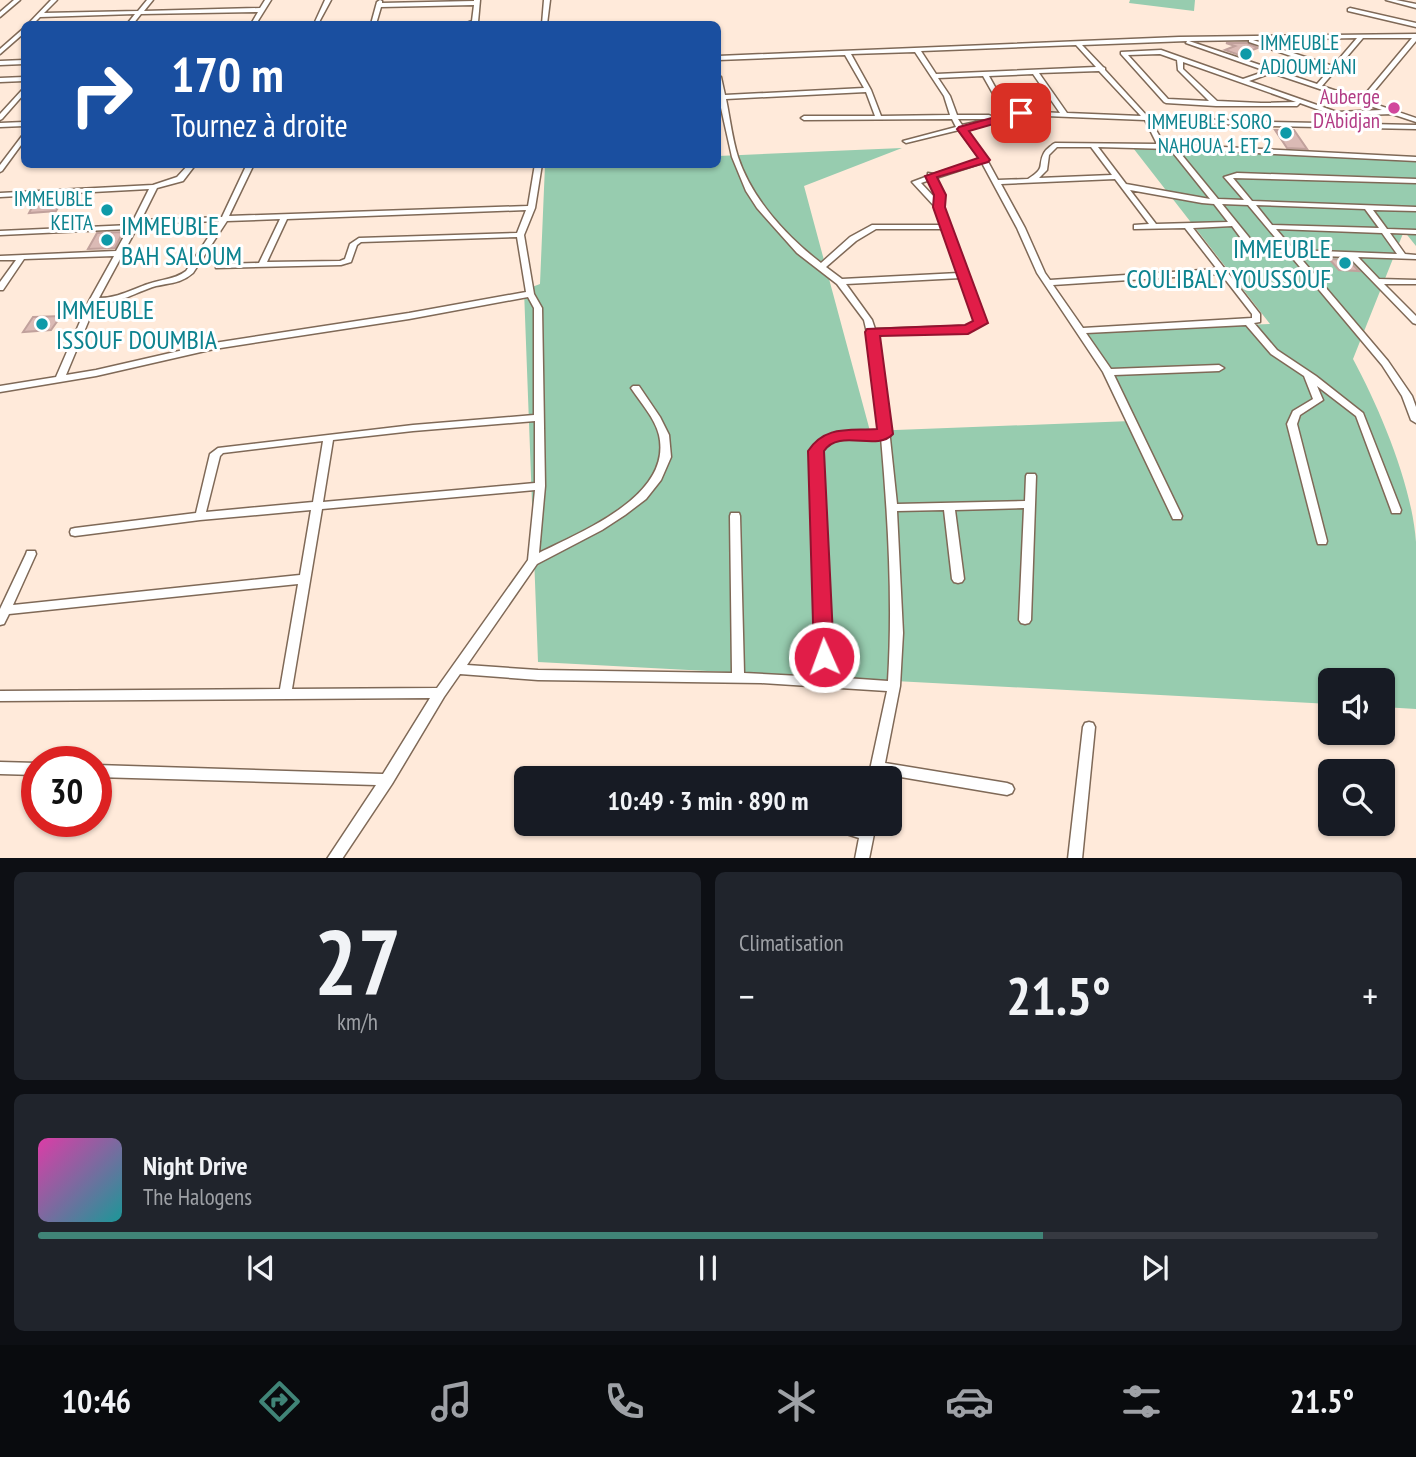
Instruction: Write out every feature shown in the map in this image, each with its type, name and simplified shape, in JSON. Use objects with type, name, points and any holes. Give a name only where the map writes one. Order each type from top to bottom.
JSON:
[{"type":"street","points":[[0,15],[17,0]]},
{"type":"street","points":[[33,21],[54,0]]},
{"type":"street","points":[[132,21],[150,0]]},
{"type":"street","points":[[256,21],[268,0]]},
{"type":"street","points":[[317,21],[327,0]]},
{"type":"street","points":[[545,21],[547,0]]},
{"type":"street","points":[[1389,0],[1416,5]]},
{"type":"street","points":[[374,21],[380,3],[476,2],[475,21]]},
{"type":"street","points":[[39,16],[263,10]]},
{"type":"street","points":[[1350,10],[1416,25]]},
{"type":"street","points":[[67,21],[72,15]]},
{"type":"street","points":[[0,52],[21,33]]},
{"type":"street","points":[[1318,87],[1361,37]]},
{"type":"street","points":[[721,58],[1180,39],[1416,37]]},
{"type":"street","points":[[1362,102],[1416,37]]},
{"type":"street","points":[[1242,38],[1334,68]]},
{"type":"street","points":[[1180,39],[1416,120]]},
{"type":"street","points":[[1078,44],[1147,119],[1162,147]]},
{"type":"street","points":[[918,51],[947,96],[962,129],[984,160],[1048,283],[1108,372],[1177,516]]},
{"type":"street","points":[[1305,103],[1216,104],[1166,101],[1123,52],[1157,51],[1340,115],[1392,112]]},
{"type":"street","points":[[847,54],[868,90],[878,116]]},
{"type":"street","points":[[1180,59],[1180,69],[1216,104]]},
{"type":"street","points":[[0,63],[21,62]]},
{"type":"street","points":[[934,76],[1103,69]]},
{"type":"street","points":[[1244,81],[1271,71]]},
{"type":"street","points":[[1035,72],[1065,114]]},
{"type":"street","points":[[985,73],[1004,116]]},
{"type":"street","points":[[0,80],[21,79]]},
{"type":"street","points":[[721,97],[868,90]]},
{"type":"street","points":[[0,118],[21,94]]},
{"type":"street","points":[[721,101],[735,157],[750,191],[800,251],[840,282],[868,320],[872,332],[892,508],[897,633],[894,686],[877,766]]},
{"type":"street","points":[[804,118],[1065,114],[1416,127]]},
{"type":"street","points":[[906,141],[962,129],[1004,116]]},
{"type":"street","points":[[0,125],[21,124]]},
{"type":"street","points":[[0,170],[21,141]]},
{"type":"street","points":[[1093,145],[1154,226]]},
{"type":"street","points":[[1031,180],[1043,173],[1046,155],[1052,146],[1172,147],[1416,159]]},
{"type":"street","points":[[1172,147],[1249,243]]},
{"type":"street","points":[[0,158],[9,158]]},
{"type":"street","points":[[939,207],[916,182],[984,160]]},
{"type":"street","points":[[0,195],[153,187],[180,179],[190,168]]},
{"type":"street","points":[[93,301],[129,298],[153,285],[183,279],[204,253],[225,218],[249,168]]},
{"type":"street","points":[[533,561],[540,486],[538,308],[530,294],[520,235],[531,208],[538,168]]},
{"type":"street","points":[[1416,181],[1237,175],[1228,177],[1385,363],[1411,397],[1416,419]]},
{"type":"street","points":[[872,332],[968,329],[981,323],[946,228],[939,207],[940,195],[931,176]]},
{"type":"street","points":[[996,182],[1116,177]]},
{"type":"street","points":[[1123,186],[1185,200],[1416,209]]},
{"type":"street","points":[[60,377],[93,301],[153,187]]},
{"type":"street","points":[[0,233],[225,218],[531,208]]},
{"type":"street","points":[[1368,208],[1402,256]]},
{"type":"street","points":[[262,265],[285,216]]},
{"type":"street","points":[[1137,227],[1234,224]]},
{"type":"street","points":[[1081,331],[1248,323],[1257,320],[1256,314],[1188,226]]},
{"type":"street","points":[[821,267],[839,249],[875,227],[946,228]]},
{"type":"street","points":[[1270,227],[1416,232]]},
{"type":"street","points":[[219,266],[346,262],[354,244],[359,240],[520,235]]},
{"type":"street","points":[[1291,252],[1416,257]]},
{"type":"street","points":[[0,258],[118,253]]},
{"type":"street","points":[[1351,254],[1416,321]]},
{"type":"street","points":[[0,288],[21,258]]},
{"type":"street","points":[[1048,283],[1223,271]]},
{"type":"street","points":[[840,282],[964,275]]},
{"type":"street","points":[[1377,281],[1416,282]]},
{"type":"street","points":[[0,388],[96,373],[214,346],[530,294]]},
{"type":"street","points":[[1404,308],[1416,309]]},
{"type":"street","points":[[1248,323],[1265,345],[1360,415],[1396,510]]},
{"type":"street","points":[[1108,372],[1219,368]]},
{"type":"street","points":[[1308,375],[1318,400],[1296,413],[1292,424],[1322,541]]},
{"type":"street","points":[[335,858],[387,780],[440,693],[460,669],[533,561],[614,518],[632,505],[661,474],[665,459],[664,436],[636,388]]},
{"type":"street","points":[[200,516],[215,454],[218,452],[328,437],[539,418]]},
{"type":"street","points":[[825,682],[816,451],[823,440],[835,436],[885,434]]},
{"type":"street","points":[[285,693],[319,507],[328,437]]},
{"type":"street","points":[[1026,620],[1031,477]]},
{"type":"street","points":[[75,532],[200,516],[540,486]]},
{"type":"street","points":[[892,508],[1030,504]]},
{"type":"street","points":[[949,506],[958,579]]},
{"type":"street","points":[[735,516],[737,678]]},
{"type":"street","points":[[0,621],[31,554]]},
{"type":"street","points":[[7,610],[304,579]]},
{"type":"street","points":[[460,669],[538,676],[737,678],[894,686]]},
{"type":"street","points":[[0,696],[440,693]]},
{"type":"street","points":[[1075,858],[1089,727]]},
{"type":"street","points":[[0,768],[21,769]]},
{"type":"street","points":[[112,771],[387,780]]},
{"type":"street","points":[[902,776],[1007,789]]},
{"type":"street","points":[[862,858],[867,836]]},
{"type":"green space","points":[[1130,0],[1195,0],[1194,11],[1129,3]]},
{"type":"green space","points":[[1130,144],[1416,156],[1416,246],[1404,231],[1353,359],[1393,448],[1413,520],[1416,542],[1416,709],[1395,708],[1395,668],[1318,668],[1318,703],[538,662],[524,290],[540,284],[545,168],[721,168],[721,156],[902,148],[804,186],[870,431],[1131,421],[1083,331],[1270,324]]},
{"type":"building","points":[[1226,43],[1247,43],[1258,48],[1239,55],[1225,50],[1235,46]]},
{"type":"building","points":[[1275,130],[1294,130],[1307,149],[1287,148]]},
{"type":"building","points":[[65,196],[56,211],[29,213],[37,198]]},
{"type":"building","name":"IMMEUBLE BAH SALOUM","points":[[123,232],[115,248],[88,249],[97,233]]},
{"type":"building","points":[[1329,259],[1348,260],[1359,271],[1339,270]]},
{"type":"building","name":"IMMEUBLE ISSOUF DOUMBIA","points":[[61,316],[51,330],[23,332],[33,317]]},
{"type":"place","name":"IMMEUBLE ADJOUMLANI","points":[[1246,54]]},
{"type":"place","name":"Auberge D'Abidjan","points":[[1394,108]]},
{"type":"place","name":"IMMEUBLE SORO NAHOUA 1 ET 2","points":[[1286,133]]},
{"type":"place","name":"IMMEUBLE KEITA","points":[[107,210]]},
{"type":"place","name":"IMMEUBLE BAH SALOUM","points":[[107,240]]},
{"type":"place","name":"IMMEUBLE COULIBALY YOUSSOUF","points":[[1345,263]]},
{"type":"place","name":"IMMEUBLE ISSOUF DOUMBIA","points":[[42,324]]},
{"type":"route","points":[[824,657],[816,451],[823,440],[835,436],[885,434],[872,332],[968,329],[981,323],[939,207],[940,195],[931,176],[984,160],[962,129],[1021,113]]}]
